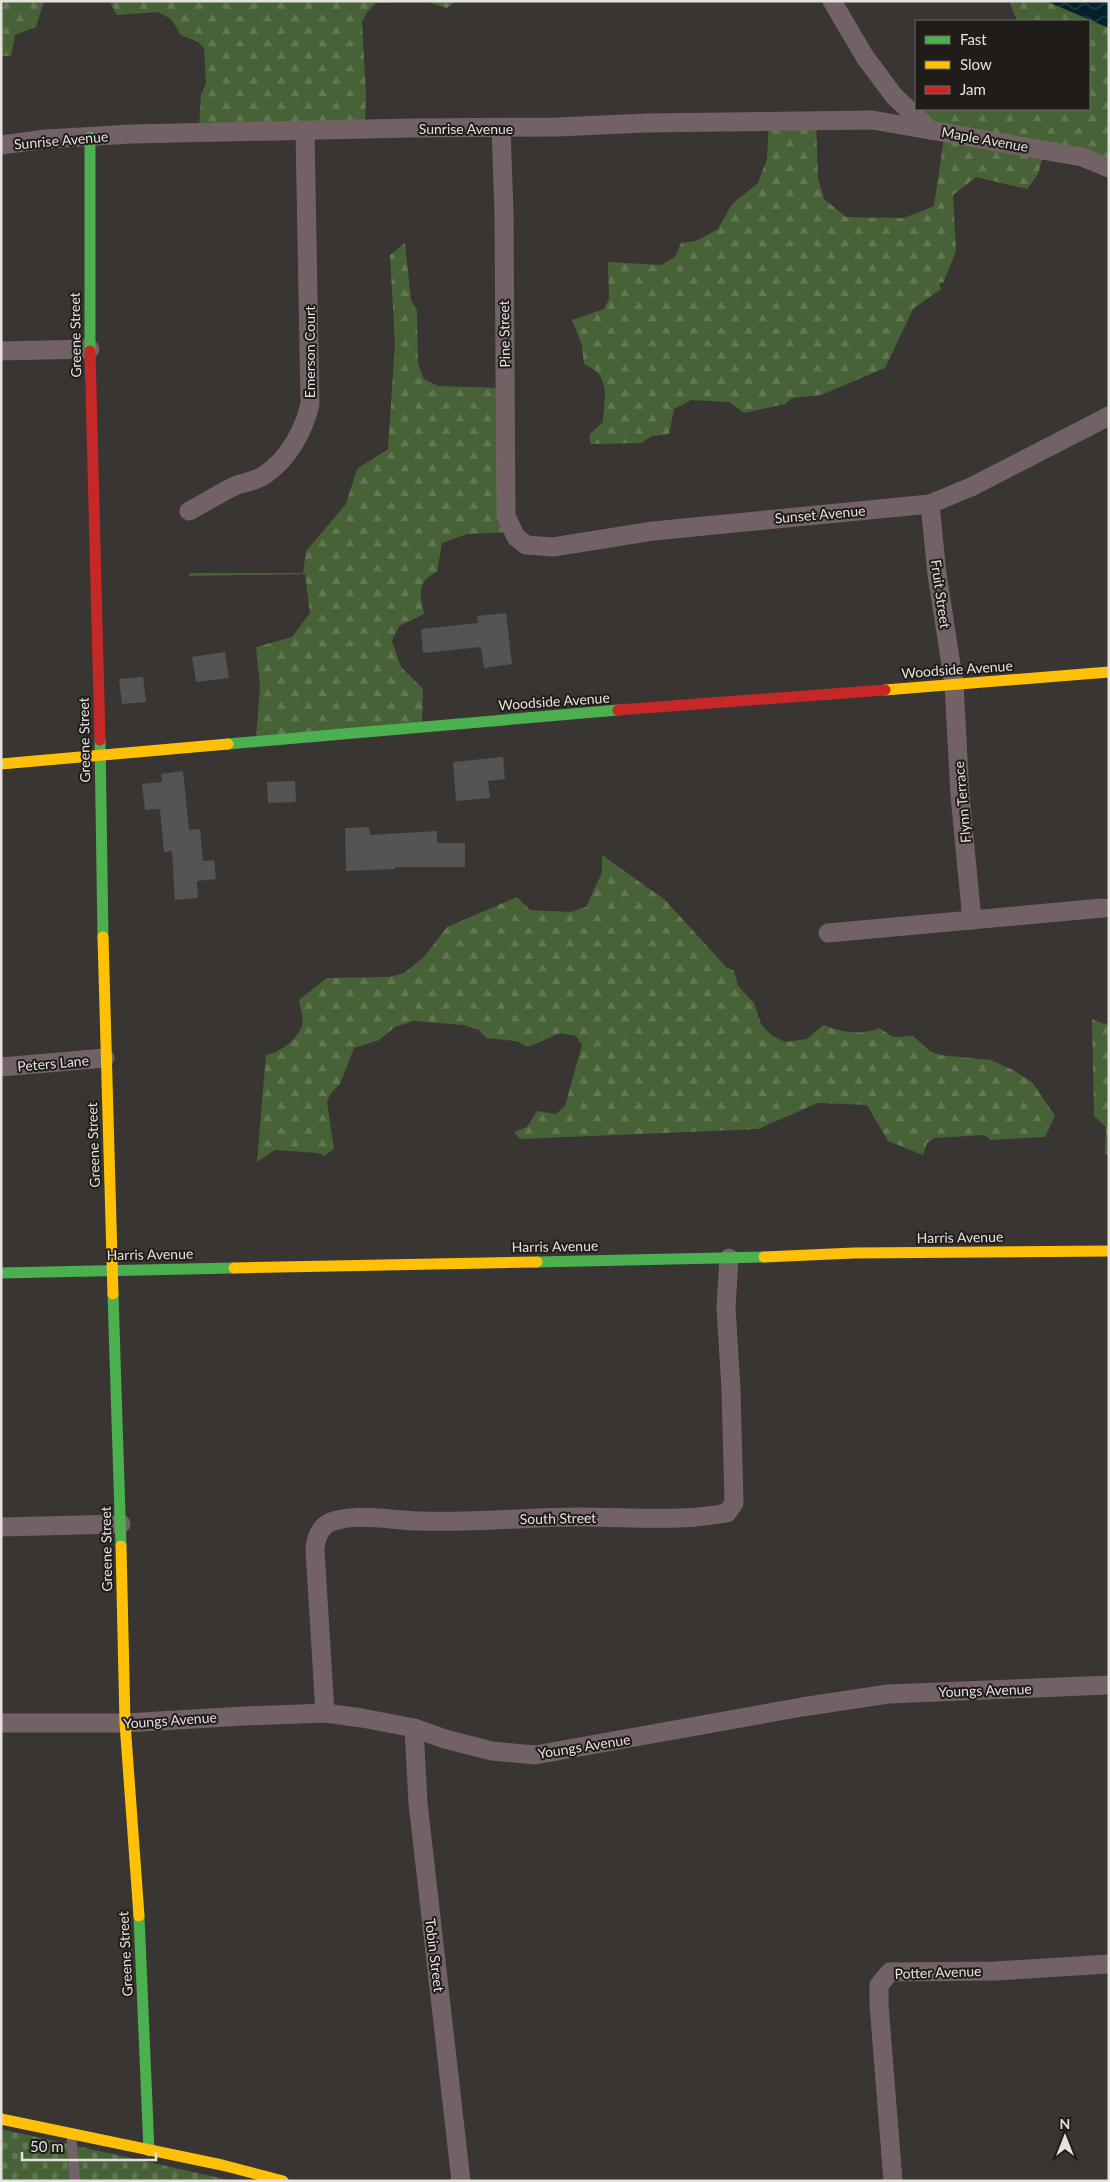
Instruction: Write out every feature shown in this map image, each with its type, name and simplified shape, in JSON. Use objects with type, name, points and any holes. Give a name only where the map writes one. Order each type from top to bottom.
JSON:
[{"type":"street","name":"Maple Avenue","points":[[832,1],[864,57],[894,96],[930,130],[1082,157],[1109,168]]},
{"type":"street","name":"Sunrise Avenue","points":[[1,145],[90,137],[872,120],[930,130]]},
{"type":"street","name":"Pine Street","points":[[501,128],[504,214],[506,516],[516,537]]},
{"type":"street","name":"Emerson Court","points":[[189,511],[237,486],[252,482],[266,474],[291,448],[306,423],[310,404],[305,131]]},
{"type":"street","name":"Greene Street","points":[[90,137],[90,348],[105,1058],[121,1524],[125,1723],[139,1921],[149,2151]]},
{"type":"street","points":[[1,351],[90,348]]},
{"type":"street","name":"Sunset Avenue","points":[[516,537],[526,545],[553,547],[653,531],[930,504],[971,487],[1109,416]]},
{"type":"street","name":"Fruit Street","points":[[930,504],[937,574],[954,684]]},
{"type":"street","name":"Woodside Avenue","points":[[1,764],[470,722],[1109,672]]},
{"type":"street","name":"Flynn Terrace","points":[[954,684],[960,796],[972,920]]},
{"type":"street","points":[[828,933],[1103,908]]},
{"type":"street","name":"Peters Lane","points":[[1,1068],[105,1058]]},
{"type":"street","name":"Harris Avenue","points":[[1,1273],[930,1252],[1109,1251]]},
{"type":"street","name":"South Street","points":[[325,1713],[314,1550],[315,1542],[320,1532],[328,1523],[343,1518],[388,1518],[421,1521],[580,1517],[688,1519],[727,1512],[734,1503],[731,1389],[726,1308],[729,1258]]},
{"type":"street","points":[[1,1527],[121,1524]]},
{"type":"street","name":"Youngs Avenue","points":[[1,1723],[125,1723],[325,1713],[414,1728],[445,1739],[492,1751],[535,1755],[802,1707],[888,1694],[1109,1685]]},
{"type":"street","name":"Tobin Street","points":[[414,1728],[418,1803],[461,2181]]},
{"type":"street","name":"Potter Avenue","points":[[892,2181],[879,2005],[879,1985],[890,1972],[996,1971],[1109,1964]]},
{"type":"street","points":[[1,2119],[71,2132],[218,2169],[283,2181]]},
{"type":"lane","points":[[71,2132],[75,2181]]},
{"type":"green space","points":[[1,1],[44,1],[36,27],[15,35],[11,56],[1,56]]},
{"type":"green space","points":[[109,1],[424,1],[376,3],[368,11],[362,22],[366,96],[365,126],[199,129],[201,94],[206,84],[204,48],[198,42],[181,35],[171,19],[158,12],[117,15]]},
{"type":"green space","points":[[424,1],[456,1],[447,8]]},
{"type":"green space","points":[[1009,1],[1046,1],[1109,28],[1109,166],[1045,149],[1038,174],[1027,189],[976,177],[953,195],[956,251],[943,283],[939,282],[941,289],[913,309],[885,368],[821,395],[792,398],[785,404],[744,413],[729,402],[691,400],[674,409],[669,434],[652,436],[641,443],[590,444],[590,434],[603,422],[605,395],[603,381],[599,374],[584,364],[582,345],[572,320],[604,309],[609,299],[608,262],[661,265],[675,257],[681,243],[696,241],[718,229],[732,204],[758,183],[767,159],[769,121],[816,120],[818,178],[824,199],[846,217],[904,218],[934,206],[944,138],[910,106],[915,101],[915,110],[1090,110],[1090,20],[1017,20]]},
{"type":"green space","points":[[405,243],[411,300],[417,311],[418,364],[424,379],[438,386],[504,388],[511,532],[467,534],[442,543],[437,572],[426,580],[421,589],[424,614],[399,626],[392,641],[401,667],[423,689],[422,725],[256,739],[260,686],[256,647],[292,637],[310,613],[305,574],[189,576],[189,573],[303,573],[306,551],[346,504],[357,469],[388,449],[395,344],[390,255]]},
{"type":"green space","points":[[602,855],[665,900],[726,967],[734,971],[738,986],[754,1003],[761,1024],[771,1035],[785,1042],[807,1039],[823,1025],[851,1032],[864,1032],[879,1028],[893,1037],[913,1036],[930,1051],[940,1055],[991,1060],[1013,1070],[1032,1082],[1055,1116],[1045,1137],[991,1140],[984,1135],[935,1138],[927,1143],[923,1155],[888,1141],[867,1105],[818,1103],[758,1129],[520,1139],[514,1132],[527,1127],[537,1111],[556,1114],[565,1106],[582,1045],[576,1036],[560,1033],[528,1047],[516,1041],[486,1038],[479,1030],[464,1025],[413,1021],[395,1027],[379,1040],[354,1048],[340,1084],[331,1093],[327,1102],[334,1149],[324,1156],[318,1153],[275,1150],[257,1162],[266,1055],[277,1051],[297,1036],[303,1019],[299,1000],[327,978],[389,977],[404,973],[424,957],[447,927],[517,897],[530,910],[571,912],[586,907],[602,872]]},
{"type":"green space","points":[[1092,1019],[1104,1024],[1109,1023],[1109,1156],[1105,1153],[1106,1127],[1094,1116]]},
{"type":"green space","points":[[1,2129],[233,2181],[1,2181]]},
{"type":"water","points":[[1046,1],[1109,1],[1109,28]]},
{"type":"building","points":[[506,613],[512,664],[484,668],[481,647],[423,653],[421,629],[478,623],[477,616]]},
{"type":"building","points":[[225,652],[229,678],[196,682],[192,657]]},
{"type":"building","points":[[143,677],[146,702],[122,704],[119,679]]},
{"type":"building","points":[[503,757],[505,779],[488,781],[490,798],[456,801],[453,762]]},
{"type":"building","points":[[183,771],[189,830],[200,829],[203,861],[214,860],[216,879],[197,881],[198,898],[175,900],[172,851],[164,852],[160,809],[145,810],[142,784],[162,782],[161,774]]},
{"type":"building","points":[[295,781],[296,802],[268,803],[267,782]]},
{"type":"building","points":[[369,827],[370,835],[437,831],[437,843],[465,843],[465,867],[395,867],[395,869],[346,871],[345,828]]},
{"type":"traffic: fast","points":[[90,137],[90,351]]},
{"type":"traffic: fast","points":[[228,744],[618,710]]},
{"type":"traffic: fast","points":[[100,740],[103,937]]},
{"type":"traffic: fast","points":[[537,1262],[764,1257]]},
{"type":"traffic: fast","points":[[1,1273],[234,1268]]},
{"type":"traffic: fast","points":[[113,1294],[121,1546]]},
{"type":"traffic: fast","points":[[139,1916],[149,2151]]},
{"type":"traffic: slow","points":[[885,690],[1109,672]]},
{"type":"traffic: slow","points":[[1,764],[228,744]]},
{"type":"traffic: slow","points":[[103,937],[113,1294]]},
{"type":"traffic: slow","points":[[764,1257],[854,1253],[1109,1251]]},
{"type":"traffic: slow","points":[[234,1268],[537,1262]]},
{"type":"traffic: slow","points":[[121,1546],[125,1723],[139,1916]]},
{"type":"traffic: slow","points":[[1,2119],[222,2165],[283,2181]]},
{"type":"traffic: jam","points":[[90,351],[100,740]]},
{"type":"traffic: jam","points":[[618,710],[885,690]]}]
